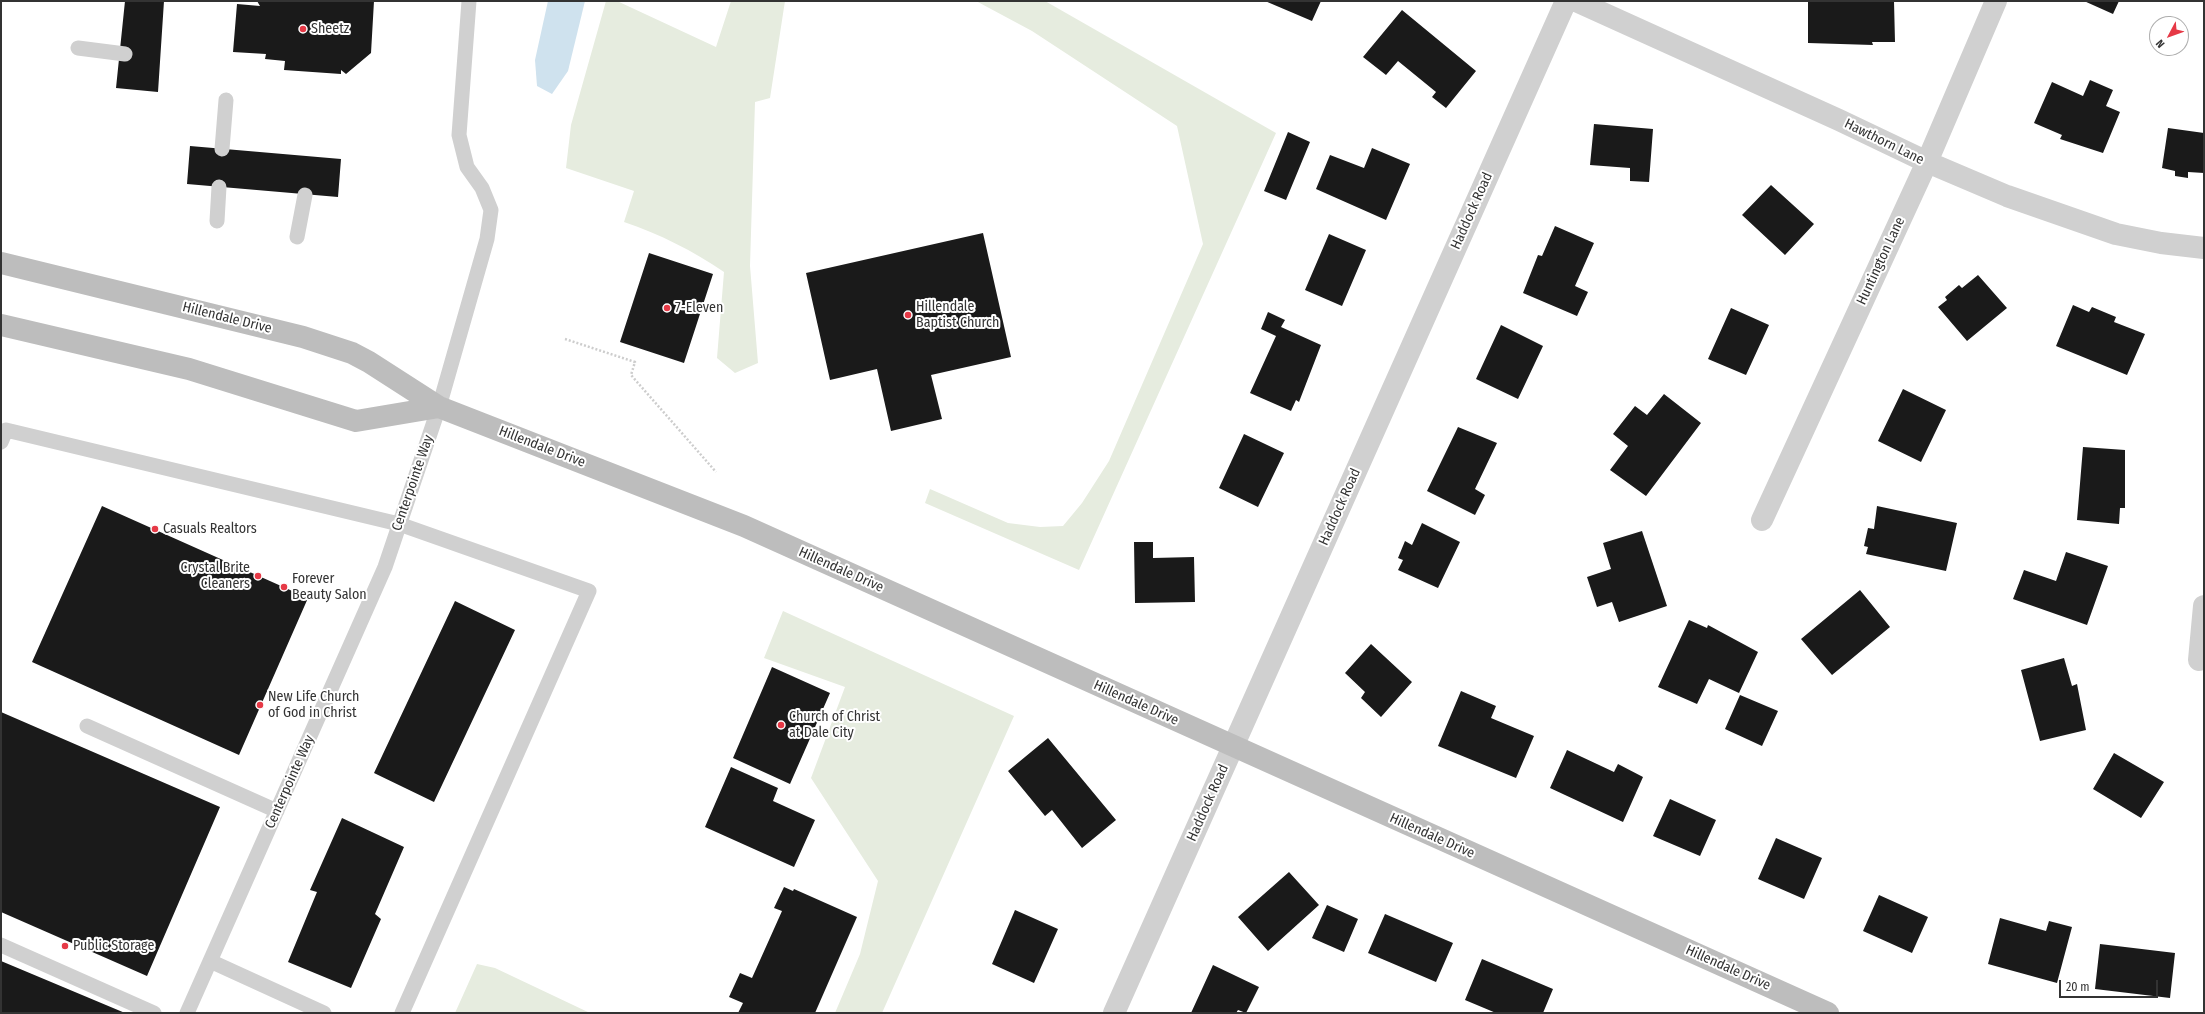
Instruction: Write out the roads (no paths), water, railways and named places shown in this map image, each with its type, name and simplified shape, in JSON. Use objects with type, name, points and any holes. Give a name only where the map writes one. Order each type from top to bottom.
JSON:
[{"type":"main road","name":"Hillendale Drive","points":[[1,263],[303,337],[352,353],[369,362],[439,407],[744,526],[1828,1013]]},
{"type":"main road","points":[[1,325],[189,369],[356,421],[439,407]]},
{"type":"street","name":"Haddock Road","points":[[1114,1013],[1566,1]]},
{"type":"street","name":"Hawthorn Lane","points":[[1576,1],[1839,120],[1927,162],[2007,196],[2116,234],[2161,243],[2204,248]]},
{"type":"street","name":"Huntington Lane","points":[[1762,520],[1927,162],[1996,1]]},
{"type":"street","points":[[2199,660],[2204,606]]},
{"type":"lane","name":"Centerpointe Way","points":[[187,1013],[385,567],[439,407],[487,239],[490,210],[482,188],[467,167],[459,135],[468,1]]},
{"type":"lane","points":[[78,48],[126,54]]},
{"type":"lane","points":[[222,149],[226,100]]},
{"type":"lane","points":[[217,221],[219,187]]},
{"type":"lane","points":[[297,237],[305,195]]},
{"type":"lane","points":[[1,442],[6,430],[399,524],[589,591],[402,1013]]},
{"type":"lane","points":[[87,726],[277,811]]},
{"type":"lane","points":[[1,945],[154,1013]]},
{"type":"lane","points":[[210,961],[324,1013]]},
{"type":"water","points":[[548,1],[585,1],[568,71],[552,94],[537,86],[535,60]]},
{"type":"place","name":"Sheetz","points":[[303,29]]},
{"type":"place","name":"7-Eleven","points":[[667,308]]},
{"type":"place","name":"Hillendale Baptist Church","points":[[908,315]]},
{"type":"place","name":"Casuals Realtors","points":[[155,529]]},
{"type":"place","name":"Crystal Brite Cleaners","points":[[258,576]]},
{"type":"place","name":"Forever Beauty Salon","points":[[284,587]]},
{"type":"place","name":"New Life Church of God in Christ","points":[[260,705]]},
{"type":"place","name":"Church of Christ at Dale City","points":[[781,725]]},
{"type":"place","name":"Public Storage","points":[[65,946]]}]
